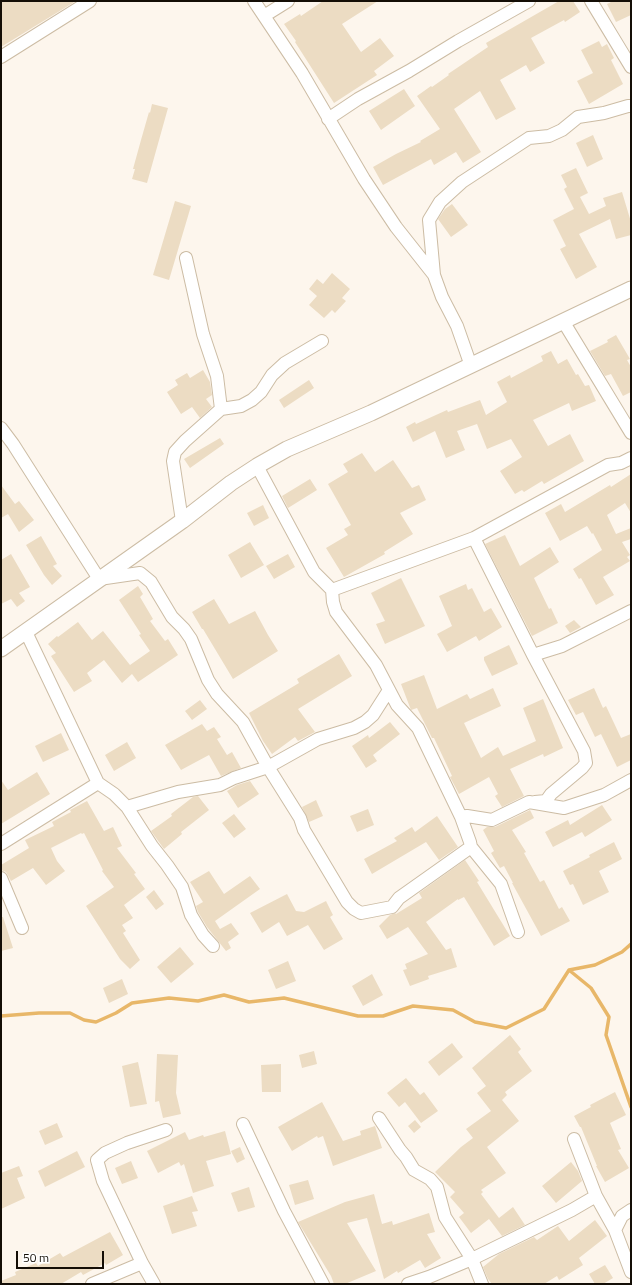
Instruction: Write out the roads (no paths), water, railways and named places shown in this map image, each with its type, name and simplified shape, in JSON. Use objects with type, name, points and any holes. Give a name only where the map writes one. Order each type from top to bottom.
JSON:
[{"type":"main road","points":[[1,649],[182,521],[231,483],[256,466],[287,449],[371,413],[631,289]]},
{"type":"street","points":[[1,57],[89,1]]},
{"type":"street","points":[[254,1],[302,73],[364,179],[396,227],[434,275]]},
{"type":"street","points":[[264,16],[288,1]]},
{"type":"street","points":[[328,119],[358,99],[529,1]]},
{"type":"street","points":[[591,1],[631,67]]},
{"type":"street","points":[[471,366],[458,326],[442,297],[434,275],[429,220],[440,202],[462,182],[529,138],[549,136],[562,130],[578,117],[631,106]]},
{"type":"street","points":[[186,258],[203,334],[217,376],[221,409]]},
{"type":"street","points":[[563,321],[631,433]]},
{"type":"street","points":[[182,521],[173,461],[175,452],[185,441],[221,409],[241,406],[252,400],[261,392],[272,375],[285,363],[322,341]]},
{"type":"street","points":[[1,428],[13,444],[99,579],[140,573],[151,582],[172,616],[191,639],[208,680],[217,694],[243,722],[268,767],[300,818],[304,830],[348,902],[354,909],[361,913],[392,907],[399,898],[471,847]]},
{"type":"street","points":[[332,590],[474,538],[608,465],[621,463],[631,458]]},
{"type":"street","points":[[256,466],[314,572],[332,590],[336,612],[376,665],[397,705],[418,728],[461,817],[471,847],[501,884],[518,932]]},
{"type":"street","points":[[461,817],[467,816],[492,820],[529,802],[546,801],[551,794],[586,763],[584,751],[533,655],[474,538]]},
{"type":"street","points":[[533,655],[562,646],[631,611]]},
{"type":"street","points":[[26,632],[98,783],[114,794],[127,807],[152,846],[182,887],[191,914],[203,935],[213,946]]},
{"type":"street","points":[[127,807],[178,792],[220,785],[234,778],[268,767],[318,739],[354,728],[365,722],[373,715],[389,690]]},
{"type":"street","points":[[529,802],[564,808],[604,795],[631,780]]},
{"type":"street","points":[[1,844],[98,783]]},
{"type":"street","points":[[1,878],[22,928]]},
{"type":"street","points":[[379,1118],[414,1170],[430,1178],[437,1187],[445,1217],[472,1259],[482,1284]]},
{"type":"street","points":[[242,1124],[284,1212],[323,1284]]},
{"type":"street","points":[[154,1284],[103,1181],[97,1160],[105,1153],[127,1143],[166,1130]]},
{"type":"street","points":[[574,1139],[596,1196],[615,1230],[631,1272]]},
{"type":"street","points":[[408,1284],[472,1259],[572,1210],[596,1196]]},
{"type":"street","points":[[615,1230],[622,1216],[631,1210]]},
{"type":"street","points":[[92,1284],[142,1262]]},
{"type":"waterway","points":[[1,1016],[39,1013],[70,1013],[84,1020],[96,1022],[116,1013],[132,1003],[169,998],[198,1001],[224,995],[249,1002],[284,998],[358,1016],[383,1016],[413,1006],[453,1010],[475,1022],[506,1028],[544,1009],[569,970],[595,965],[622,952],[631,944]]},
{"type":"waterway","points":[[569,970],[591,988],[609,1017],[606,1035],[631,1107]]}]
